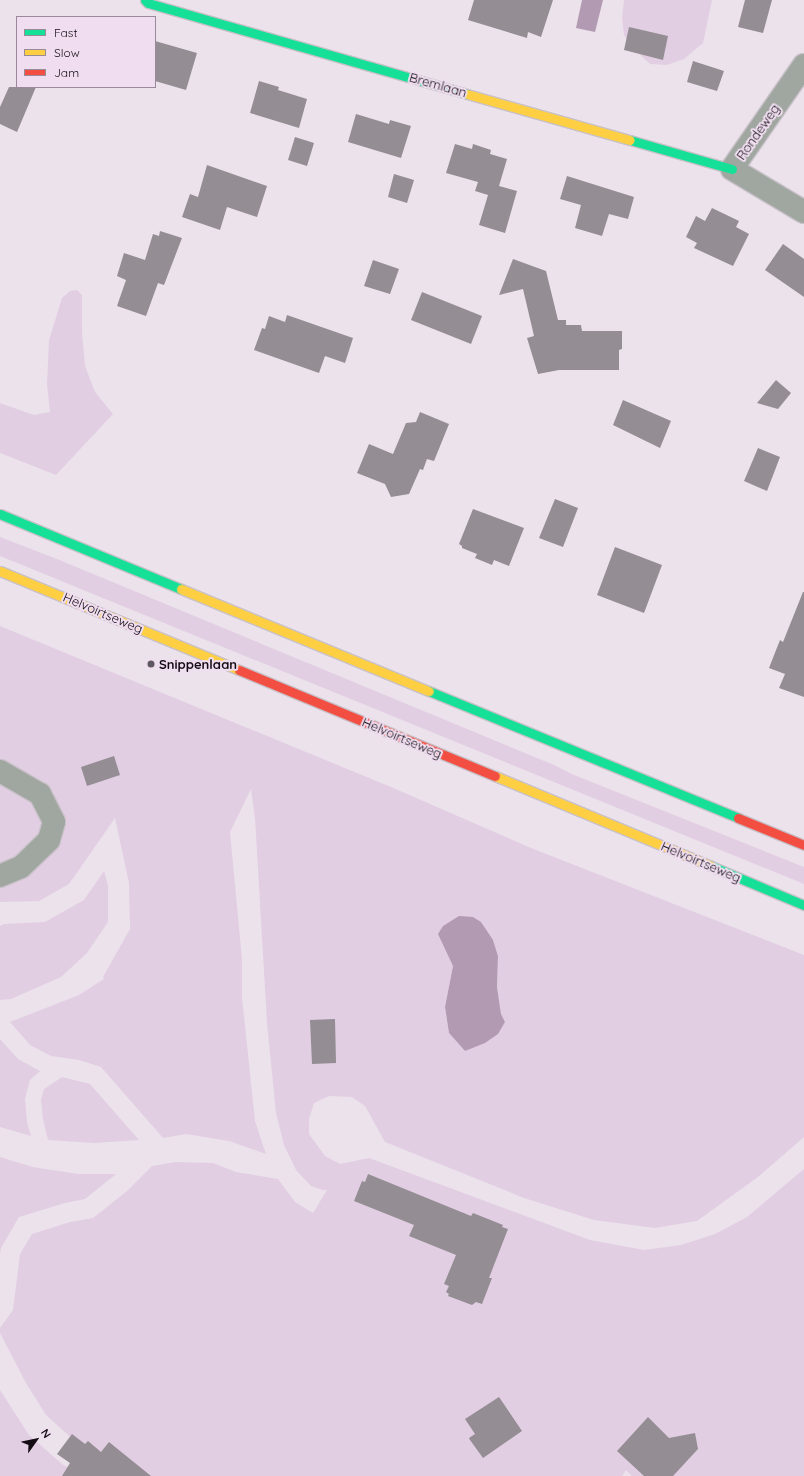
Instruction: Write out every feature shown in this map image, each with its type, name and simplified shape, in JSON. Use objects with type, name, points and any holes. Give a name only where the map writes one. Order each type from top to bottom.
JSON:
[{"type":"main road","name":"Bremlaan","points":[[145,0],[148,3],[732,169]]},
{"type":"main road","points":[[0,514],[804,845]]},
{"type":"main road","name":"Helvoirtseweg","points":[[0,571],[804,905]]},
{"type":"street","name":"Rondeweg","points":[[804,65],[732,169],[804,212]]},
{"type":"street","points":[[0,771],[40,794],[54,822],[49,840],[21,867],[0,876]]},
{"type":"shaded area","points":[[582,0],[603,0],[595,32],[576,28]]},
{"type":"shaded area","points":[[624,0],[712,0],[703,43],[684,59],[667,65],[650,64],[635,50],[624,35],[622,18]]},
{"type":"shaded area","points":[[77,290],[82,295],[82,332],[85,366],[95,392],[113,414],[56,475],[0,453],[0,403],[34,415],[50,412],[47,384],[49,340],[62,298],[70,291]]},
{"type":"shaded area","points":[[0,537],[57,559],[554,765],[574,775],[804,867],[804,884],[0,556]]},
{"type":"shaded area","points":[[0,626],[391,787],[531,848],[804,955],[804,1137],[758,1177],[697,1221],[655,1228],[594,1220],[524,1198],[385,1142],[365,1106],[352,1097],[329,1096],[314,1103],[309,1119],[309,1134],[325,1156],[340,1164],[369,1158],[590,1240],[644,1250],[681,1245],[715,1234],[747,1217],[804,1169],[804,1476],[632,1476],[626,1470],[622,1476],[122,1476],[77,1443],[46,1415],[26,1383],[0,1333],[0,1328],[13,1310],[20,1254],[32,1234],[70,1222],[93,1218],[127,1191],[152,1166],[176,1162],[213,1163],[236,1172],[278,1179],[295,1202],[313,1213],[327,1190],[311,1186],[296,1170],[284,1145],[276,1113],[267,1023],[255,818],[251,789],[230,832],[242,959],[242,997],[255,1121],[266,1154],[229,1141],[186,1134],[163,1138],[101,1067],[79,1060],[51,1056],[30,1045],[10,1022],[79,995],[104,979],[103,977],[130,929],[129,883],[115,818],[69,884],[39,901],[0,902]],"holes":[[[493,940],[498,956],[497,987],[501,1014],[505,1022],[465,1051],[449,1033],[445,1007],[453,966]]]},
{"type":"shaded area","points":[[104,871],[108,885],[108,922],[87,953],[61,977],[11,999],[0,1000],[0,926],[4,924],[45,922],[84,900]]},
{"type":"shaded area","points":[[459,916],[473,917],[481,922],[493,940],[498,956],[497,987],[501,1014],[505,1022],[498,1034],[485,1043],[465,1051],[449,1033],[445,1007],[453,966],[438,934],[443,926]]},
{"type":"shaded area","points":[[0,1039],[18,1059],[40,1071],[30,1080],[25,1099],[27,1122],[31,1136],[0,1127]]},
{"type":"shaded area","points":[[62,1077],[90,1084],[139,1140],[94,1143],[48,1140],[43,1119],[41,1100],[44,1089]]},
{"type":"shaded area","points":[[0,1157],[33,1167],[78,1174],[116,1174],[85,1199],[65,1203],[19,1217],[1,1248],[0,1253]]},
{"type":"shaded area","points":[[0,1390],[29,1435],[62,1464],[84,1476],[0,1476]]},
{"type":"building","points":[[474,0],[553,0],[541,37],[528,32],[527,38],[468,20]]},
{"type":"building","points":[[745,0],[772,0],[763,33],[738,27]]},
{"type":"building","points":[[629,27],[668,36],[663,60],[624,50]]},
{"type":"building","points":[[156,41],[197,53],[186,90],[156,81]]},
{"type":"building","points":[[693,61],[724,71],[717,91],[687,82]]},
{"type":"building","points":[[259,81],[279,87],[278,90],[307,99],[299,128],[250,113]]},
{"type":"building","points":[[9,87],[36,88],[17,132],[0,124],[0,107]]},
{"type":"building","points":[[356,114],[389,124],[390,120],[411,126],[401,158],[348,142]]},
{"type":"building","points":[[295,137],[314,143],[307,166],[288,160]]},
{"type":"building","points":[[455,144],[472,149],[473,144],[491,150],[490,154],[507,159],[499,186],[517,191],[505,233],[479,225],[488,195],[475,191],[478,182],[446,173]]},
{"type":"building","points":[[207,165],[267,186],[257,217],[227,207],[220,230],[182,217],[190,194],[198,197]]},
{"type":"building","points":[[394,174],[414,180],[407,203],[388,197]]},
{"type":"building","points":[[567,176],[634,197],[628,219],[609,214],[602,236],[575,228],[581,205],[560,199]]},
{"type":"building","points":[[712,208],[739,221],[736,227],[749,234],[733,266],[694,248],[697,243],[686,237],[696,216],[705,221]]},
{"type":"building","points":[[160,231],[182,238],[164,285],[158,283],[146,316],[117,306],[126,280],[117,276],[124,253],[145,260],[153,234],[159,236]]},
{"type":"building","points":[[783,244],[804,259],[804,297],[765,270]]},
{"type":"building","points":[[513,259],[546,271],[558,320],[566,320],[566,325],[581,325],[582,331],[622,331],[622,349],[619,350],[619,370],[559,370],[538,374],[527,338],[534,336],[523,289],[499,295]]},
{"type":"building","points":[[373,260],[399,269],[390,294],[364,286]]},
{"type":"building","points":[[422,292],[482,316],[471,344],[411,320]]},
{"type":"building","points":[[287,315],[353,338],[345,363],[325,356],[319,373],[254,350],[262,328],[265,329],[269,316],[285,322]]},
{"type":"building","points":[[776,380],[791,393],[778,409],[757,403]]},
{"type":"building","points":[[623,400],[671,421],[660,448],[613,425]]},
{"type":"building","points":[[420,412],[449,424],[434,461],[427,459],[423,470],[420,469],[409,494],[391,497],[385,484],[357,473],[369,444],[393,454],[406,423],[416,422]]},
{"type":"building","points":[[758,448],[780,457],[767,491],[744,481]]},
{"type":"building","points":[[555,499],[578,508],[563,547],[539,538]]},
{"type":"building","points":[[473,509],[524,528],[509,566],[494,560],[492,565],[475,558],[477,554],[462,548],[459,544]]},
{"type":"building","points":[[615,547],[662,565],[644,613],[597,595]]},
{"type":"building","points":[[803,592],[804,697],[779,688],[785,674],[769,668],[780,640],[783,642]]},
{"type":"building","points":[[114,756],[120,775],[87,786],[81,767]]},
{"type":"building","points":[[335,1019],[336,1063],[312,1064],[310,1020]]},
{"type":"building","points":[[368,1174],[471,1216],[473,1213],[503,1225],[502,1227],[508,1229],[489,1278],[492,1278],[482,1304],[476,1302],[472,1305],[448,1296],[449,1294],[446,1292],[449,1286],[444,1284],[456,1255],[409,1236],[414,1225],[354,1201],[362,1181],[365,1182]]},
{"type":"building","points":[[499,1397],[522,1431],[483,1458],[469,1438],[475,1434],[465,1419]]},
{"type":"building","points":[[648,1417],[669,1438],[695,1433],[698,1449],[673,1476],[644,1476],[617,1451]]},
{"type":"building","points":[[72,1434],[85,1444],[88,1441],[101,1452],[109,1442],[151,1476],[62,1476],[70,1463],[57,1454]]},
{"type":"traffic: fast","points":[[145,0],[148,3],[467,94]]},
{"type":"traffic: fast","points":[[630,140],[732,169]]},
{"type":"traffic: fast","points":[[0,514],[181,589]]},
{"type":"traffic: fast","points":[[429,691],[738,818]]},
{"type":"traffic: fast","points":[[711,866],[804,905]]},
{"type":"traffic: slow","points":[[467,94],[630,140]]},
{"type":"traffic: slow","points":[[0,571],[239,670]]},
{"type":"traffic: slow","points":[[181,589],[429,691]]},
{"type":"traffic: slow","points":[[495,776],[711,866]]},
{"type":"traffic: jam","points":[[239,670],[495,776]]},
{"type":"traffic: jam","points":[[738,818],[804,845]]},
{"type":"place","name":"Snippenlaan","points":[[151,664]]}]
